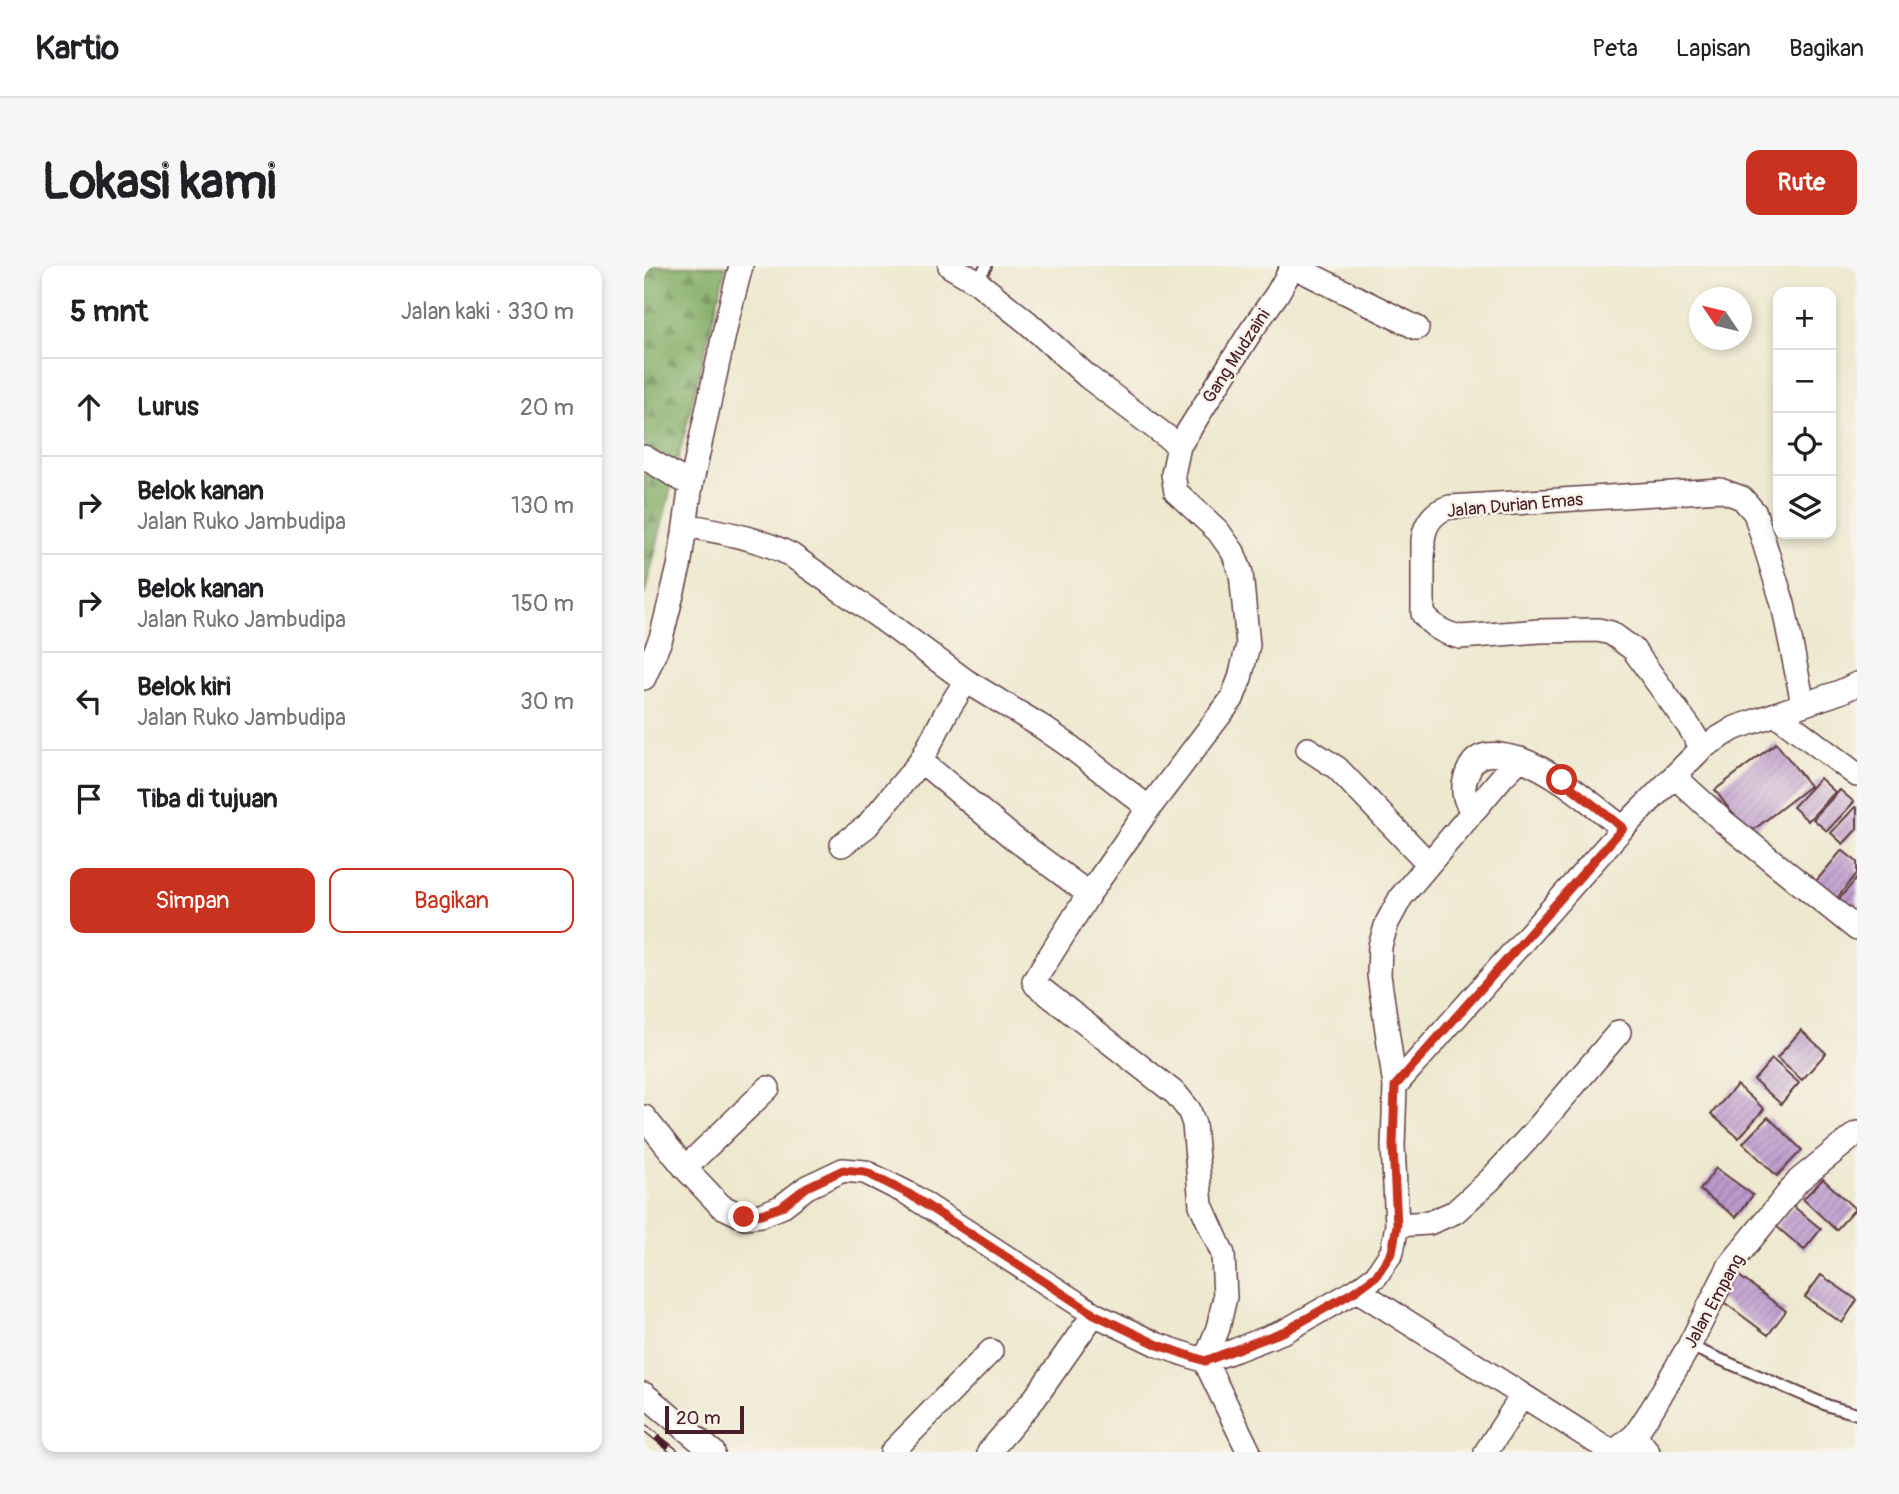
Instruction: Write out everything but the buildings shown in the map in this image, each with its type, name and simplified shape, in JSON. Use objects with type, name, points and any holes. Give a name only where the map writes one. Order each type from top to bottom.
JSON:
[{"type":"street","points":[[644,678],[661,638],[679,567],[691,485],[741,266]]},
{"type":"street","points":[[950,266],[981,274],[1027,322],[1088,377],[1179,446],[1172,474],[1176,492],[1217,531],[1233,552],[1241,573],[1248,645],[1232,699],[1149,808],[1034,981],[1176,1094],[1189,1110],[1194,1124],[1201,1205],[1223,1254],[1225,1297],[1218,1328],[1205,1361],[1249,1452]]},
{"type":"street","points":[[1293,266],[1417,328]]},
{"type":"street","name":"Gang Mudzaini","points":[[1179,446],[1293,266]]},
{"type":"street","points":[[644,457],[691,485]]},
{"type":"street","name":"Jalan Durian Emas","points":[[1702,748],[1690,727],[1633,649],[1611,633],[1598,630],[1540,631],[1460,637],[1430,623],[1423,614],[1423,540],[1425,528],[1434,515],[1441,509],[1450,507],[1720,490],[1742,498],[1755,513],[1783,604],[1803,704]]},
{"type":"street","points":[[686,525],[731,534],[791,555],[966,681],[1039,725],[1149,808]]},
{"type":"street","points":[[842,845],[867,826],[922,761],[947,711],[966,681]]},
{"type":"street","points":[[1395,1086],[1623,828],[1702,748],[1735,728],[1849,688]]},
{"type":"street","points":[[1776,714],[1857,775]]},
{"type":"street","points":[[1308,749],[1337,768],[1428,863]]},
{"type":"street","points":[[1473,813],[1464,795],[1471,764],[1481,756],[1496,755],[1540,766],[1623,828]]},
{"type":"street","points":[[644,1117],[685,1168],[721,1206],[744,1217],[781,1207],[807,1187],[843,1170],[865,1172],[909,1194],[1094,1314],[1158,1345],[1205,1361],[1285,1331],[1357,1290],[1376,1276],[1392,1252],[1397,1225],[1393,1146],[1395,1086],[1379,975],[1380,946],[1387,923],[1401,897],[1520,759]]},
{"type":"street","points":[[922,761],[1012,836],[1090,894]]},
{"type":"street","points":[[1674,776],[1724,822],[1857,929]]},
{"type":"street","points":[[1397,1225],[1429,1223],[1455,1212],[1490,1180],[1535,1131],[1619,1032]]},
{"type":"street","points":[[685,1168],[768,1088]]},
{"type":"street","name":"Jalan Empang","points":[[1357,1290],[1613,1452],[1641,1443],[1654,1406],[1689,1346],[1730,1265],[1799,1180],[1857,1133]]},
{"type":"street","points":[[989,1452],[1035,1398],[1094,1314]]},
{"type":"street","points":[[892,1452],[991,1352]]},
{"type":"street","points":[[644,1394],[713,1452]]},
{"type":"street","points":[[1486,1452],[1522,1396]]},
{"type":"lane","points":[[1689,1346],[1829,1406],[1857,1414]]},
{"type":"green space","points":[[644,266],[726,266],[644,596]]},
{"type":"railway","points":[[644,1427],[675,1452]]},
{"type":"route","points":[[744,1217],[781,1207],[807,1187],[843,1170],[865,1172],[909,1194],[1094,1314],[1158,1345],[1205,1361],[1285,1331],[1357,1290],[1376,1276],[1392,1252],[1397,1225],[1393,1146],[1395,1086],[1623,828],[1562,780]]}]
